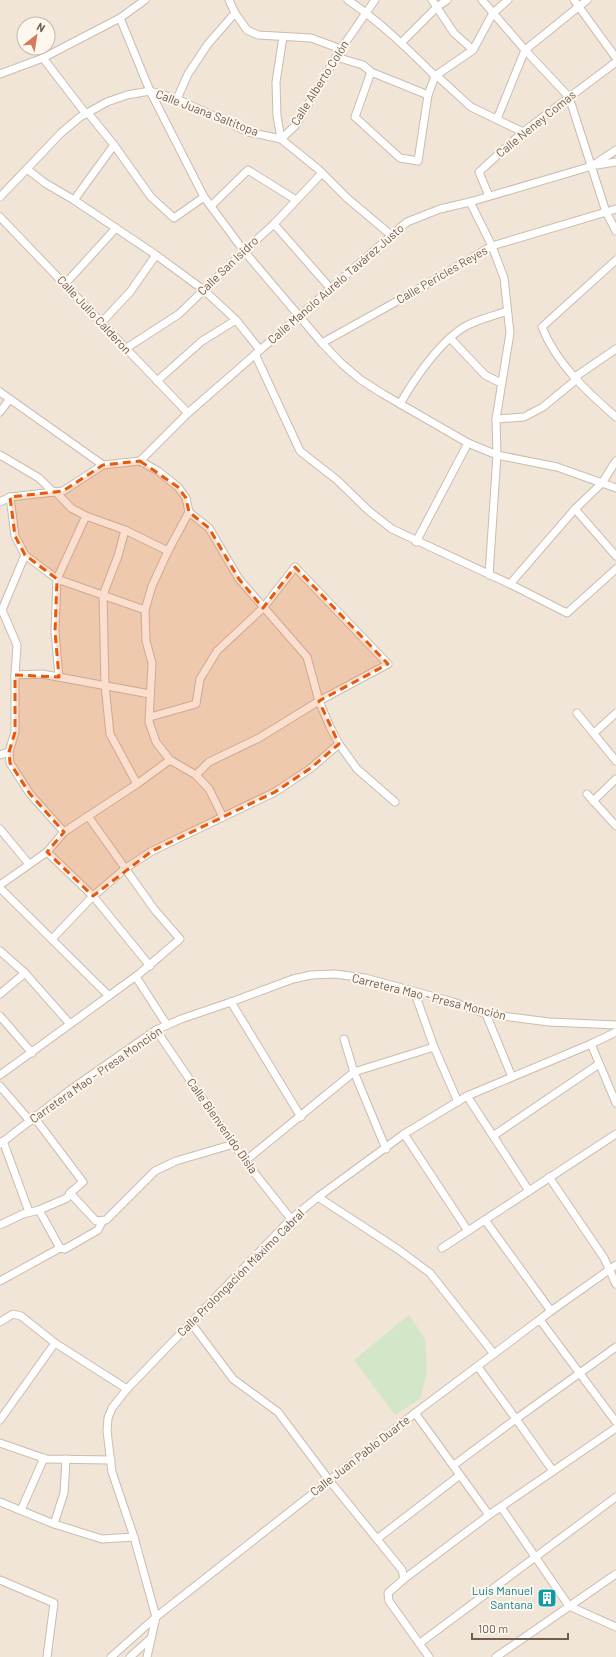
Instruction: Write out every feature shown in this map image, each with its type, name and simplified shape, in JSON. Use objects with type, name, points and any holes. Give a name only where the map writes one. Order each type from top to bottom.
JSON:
[{"type":"street","points":[[0,74],[43,58],[120,18],[145,0]]},
{"type":"street","points":[[229,0],[247,30],[258,35],[312,38],[341,49]]},
{"type":"street","points":[[348,0],[366,12],[402,42],[435,75],[471,107],[523,132]]},
{"type":"street","name":"Calle Alberto Colón","points":[[281,139],[296,125],[336,57],[374,0]]},
{"type":"street","points":[[432,0],[454,32],[473,50]]},
{"type":"street","points":[[402,42],[437,7],[447,0]]},
{"type":"street","points":[[482,0],[525,50],[569,97],[606,212],[616,231]]},
{"type":"street","points":[[371,72],[355,116],[400,158],[418,161],[428,94],[435,75],[473,50],[493,13],[508,0]]},
{"type":"street","points":[[574,0],[616,58]]},
{"type":"street","points":[[497,119],[525,50],[587,0]]},
{"type":"street","points":[[177,99],[188,74],[208,44],[236,13]]},
{"type":"street","points":[[120,18],[150,91],[204,197],[244,251],[322,343],[341,363],[361,380],[382,394],[468,443],[497,455],[556,467],[616,488]]},
{"type":"street","name":"Calle Alberto Colón","points":[[281,139],[277,116],[276,82],[283,37]]},
{"type":"street","points":[[336,57],[363,65],[371,72],[428,94]]},
{"type":"street","points":[[43,58],[114,145],[151,197],[174,218],[204,197]]},
{"type":"street","name":"Calle Neney Comas","points":[[488,196],[478,172],[523,132],[616,62]]},
{"type":"street","name":"Calle Juana Saltitopa","points":[[0,197],[61,133],[87,113],[120,97],[150,91],[177,99],[248,132],[281,139],[322,173],[347,198],[391,235]]},
{"type":"street","points":[[74,200],[114,145]]},
{"type":"street","name":"Calle Manolo Aurelo Tavárez Justo","points":[[140,461],[188,413],[407,222],[440,209],[470,202],[592,166],[616,150]]},
{"type":"street","points":[[592,166],[616,162]]},
{"type":"street","points":[[27,169],[45,183],[74,200],[156,255],[203,290],[236,320],[257,352],[300,451],[337,480],[392,529],[416,542],[510,584],[567,613],[616,569]]},
{"type":"street","points":[[211,206],[248,170],[296,200]]},
{"type":"street","name":"Calle San Isidro","points":[[125,348],[179,314],[274,224],[322,173]]},
{"type":"street","points":[[470,202],[492,246],[504,278],[510,333],[496,419],[497,455],[489,575]]},
{"type":"street","name":"Calle Pericles Reyes","points":[[322,343],[492,246],[616,209]]},
{"type":"street","name":"Calle Julio Calderon","points":[[0,217],[188,413]]},
{"type":"street","points":[[274,224],[331,289]]},
{"type":"street","points":[[65,284],[116,228]]},
{"type":"street","points":[[101,323],[130,292],[156,255]]},
{"type":"street","points":[[616,260],[542,326],[549,344],[576,378],[616,417]]},
{"type":"street","points":[[400,404],[412,383],[450,338],[471,324],[507,311]]},
{"type":"street","points":[[157,381],[202,341],[236,320]]},
{"type":"street","points":[[450,338],[485,375],[501,383]]},
{"type":"street","points":[[496,419],[524,417],[543,407],[576,378],[616,349]]},
{"type":"street","points":[[0,392],[9,400],[103,465]]},
{"type":"street","points":[[0,412],[9,400]]},
{"type":"street","points":[[416,542],[468,443]]},
{"type":"street","points":[[0,455],[39,478],[71,508],[86,516],[125,530],[168,551]]},
{"type":"street","points":[[0,502],[10,497],[63,491],[103,465],[140,461],[158,471],[178,487],[186,498],[189,512],[209,528],[239,579],[307,657],[319,701],[339,744],[357,769],[395,802]]},
{"type":"street","points":[[510,584],[575,509],[602,483],[616,461]]},
{"type":"street","points":[[10,497],[15,536],[25,555],[57,579],[145,610]]},
{"type":"street","points":[[575,509],[616,556]]},
{"type":"street","points":[[189,512],[168,551],[152,586],[145,610],[146,641],[152,663],[149,722],[156,742],[170,760],[196,775],[209,789],[223,817]]},
{"type":"street","points":[[59,678],[55,632],[57,579],[86,516]]},
{"type":"street","points":[[125,530],[118,556],[103,595],[105,685],[110,734],[137,784]]},
{"type":"street","points":[[25,555],[2,610],[16,645],[15,732],[9,752],[10,762],[30,794],[64,832]]},
{"type":"street","points":[[150,717],[196,704],[200,679],[217,651],[263,608],[295,566],[335,610],[388,664],[319,701],[259,738],[209,762],[196,775]]},
{"type":"street","points":[[15,675],[42,674],[150,694]]},
{"type":"street","points":[[577,712],[616,761]]},
{"type":"street","points":[[594,733],[616,712]]},
{"type":"street","points":[[52,939],[93,896],[126,868],[152,851],[275,792],[312,768],[339,744]]},
{"type":"street","points":[[0,755],[9,752]]},
{"type":"street","points":[[109,996],[0,886],[47,852],[64,832],[137,784],[170,760]]},
{"type":"street","points":[[593,801],[616,779]]},
{"type":"street","points":[[587,794],[616,826]]},
{"type":"street","points":[[0,1075],[136,977],[180,939],[154,910],[126,868],[88,816]]},
{"type":"street","points":[[0,828],[29,864]]},
{"type":"street","points":[[47,852],[93,896],[150,966]]},
{"type":"street","points":[[0,951],[25,974],[70,1024]]},
{"type":"street","points":[[0,994],[25,974]]},
{"type":"street","name":"Carretera Mao - Presa Monción","points":[[2,1143],[70,1090],[156,1030],[182,1018],[293,979],[322,974],[335,974],[365,978],[453,1002],[486,1014],[549,1022],[616,1025]]},
{"type":"street","points":[[136,977],[167,1025]]},
{"type":"street","points":[[414,991],[434,1047],[458,1102]]},
{"type":"street","points":[[231,1002],[301,1117]]},
{"type":"street","points":[[486,1014],[512,1077]]},
{"type":"street","points":[[0,1016],[32,1052]]},
{"type":"street","name":"Calle Bienvenido Disla","points":[[156,1030],[246,1161],[291,1219]]},
{"type":"street","name":"Calle Prolongación Máximo Cabral","points":[[156,1616],[134,1537],[112,1472],[107,1431],[108,1418],[112,1408],[126,1389],[291,1219],[318,1197],[386,1149],[404,1134],[467,1096],[616,1032]]},
{"type":"street","points":[[344,1039],[354,1072],[386,1149]]},
{"type":"street","points":[[591,1044],[616,1103]]},
{"type":"street","points":[[246,1161],[354,1072],[434,1047]]},
{"type":"street","points":[[494,1136],[599,1064]]},
{"type":"street","points":[[0,1086],[32,1119],[83,1182],[70,1193],[67,1198],[39,1210],[23,1214],[0,1225]]},
{"type":"street","points":[[467,1096],[529,1191]]},
{"type":"street","points":[[404,1134],[468,1231]]},
{"type":"street","points":[[442,1248],[616,1134]]},
{"type":"street","points":[[2,1143],[29,1212]]},
{"type":"street","points":[[0,1281],[60,1248],[65,1249],[98,1230],[102,1222],[106,1220],[155,1171],[176,1161],[234,1144]]},
{"type":"street","points":[[549,1177],[604,1258],[616,1284]]},
{"type":"street","points":[[70,1193],[96,1221],[102,1222]]},
{"type":"street","points":[[318,1197],[399,1250],[430,1273],[494,1354]]},
{"type":"street","points":[[39,1210],[60,1248]]},
{"type":"street","points":[[485,1220],[551,1311]]},
{"type":"street","name":"Calle Juan Pablo Duarte","points":[[111,1657],[156,1616],[415,1413],[616,1264]]},
{"type":"street","points":[[0,1322],[13,1314],[17,1314],[55,1343],[126,1389]]},
{"type":"street","points":[[540,1320],[616,1422]]},
{"type":"street","points":[[191,1323],[233,1379],[278,1412],[329,1480],[402,1570],[404,1579]]},
{"type":"street","points":[[0,1420],[55,1343]]},
{"type":"street","points":[[454,1465],[616,1347]]},
{"type":"street","points":[[478,1367],[553,1471]]},
{"type":"street","points":[[415,1413],[490,1515]]},
{"type":"street","points":[[429,1657],[389,1601],[387,1596],[390,1590],[501,1507],[616,1428]]},
{"type":"street","points":[[0,1443],[44,1458],[111,1460]]},
{"type":"street","points":[[21,1510],[44,1458]]},
{"type":"street","points":[[54,1524],[64,1493],[66,1459]]},
{"type":"street","points":[[377,1539],[460,1475]]},
{"type":"street","points":[[420,1643],[616,1497]]},
{"type":"street","points":[[0,1502],[54,1524],[102,1539],[134,1537]]},
{"type":"street","points":[[501,1507],[534,1557],[570,1606],[616,1627]]},
{"type":"street","points":[[496,1657],[616,1574]]},
{"type":"street","points":[[0,1580],[54,1603],[47,1657]]},
{"type":"street","points":[[147,1657],[156,1616]]},
{"type":"street","points":[[130,1657],[151,1638]]},
{"type":"highlighted area","points":[[140,461],[178,487],[186,498],[189,512],[209,528],[239,579],[263,608],[295,567],[388,664],[319,701],[339,744],[311,768],[275,792],[152,851],[93,896],[47,852],[64,832],[30,794],[10,763],[9,752],[15,732],[15,675],[59,677],[55,632],[57,579],[25,555],[15,536],[10,497],[63,491],[103,465]]},
{"type":"shaded area","points":[[0,0],[616,0],[616,1657],[0,1657]]},
{"type":"green space","points":[[409,1315],[425,1339],[427,1370],[421,1398],[395,1415],[354,1360]]},
{"type":"place","name":"Luis Manuel Santana","points":[[547,1598]]}]
